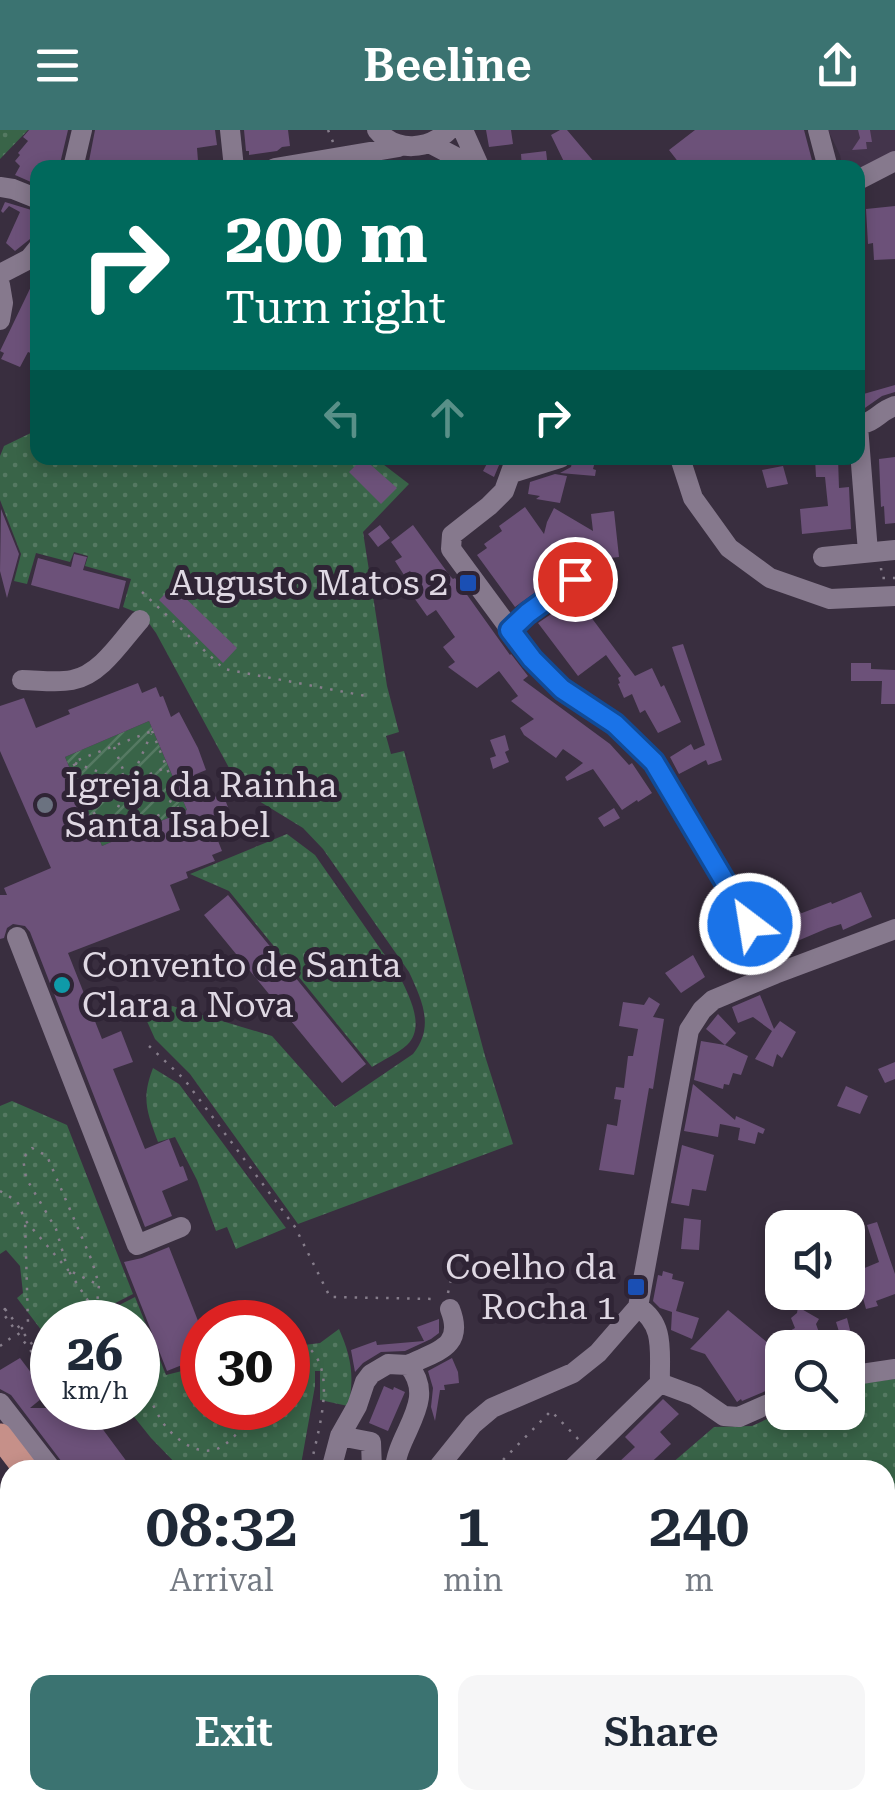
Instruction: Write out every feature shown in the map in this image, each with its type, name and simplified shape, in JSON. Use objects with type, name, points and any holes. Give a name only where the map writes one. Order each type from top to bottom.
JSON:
[{"type":"main road","points":[[0,1436],[18,1460]]},
{"type":"street","points":[[75,160],[82,130]]},
{"type":"street","points":[[230,130],[233,160]]},
{"type":"street","points":[[346,157],[369,130]]},
{"type":"street","points":[[377,130],[399,146]]},
{"type":"street","points":[[431,144],[449,130]]},
{"type":"street","points":[[463,130],[475,160]]},
{"type":"street","points":[[818,130],[826,160]]},
{"type":"street","points":[[327,160],[431,144],[462,160]]},
{"type":"street","points":[[865,176],[895,161]]},
{"type":"street","points":[[0,187],[30,197]]},
{"type":"street","points":[[0,274],[30,257]]},
{"type":"street","points":[[0,285],[0,320]]},
{"type":"street","points":[[865,424],[895,406]]},
{"type":"street","points":[[682,465],[694,498],[729,548],[770,578],[830,599],[888,589]]},
{"type":"street","points":[[861,465],[868,552]]},
{"type":"street","points":[[514,466],[504,491],[452,535],[451,549],[532,659],[562,689],[615,724],[654,762],[745,914],[775,974]]},
{"type":"street","points":[[823,557],[895,550]]},
{"type":"street","points":[[510,630],[575,579],[607,581]]},
{"type":"street","points":[[22,680],[71,680],[85,676],[110,655],[140,620]]},
{"type":"street","points":[[444,1460],[473,1424],[492,1408],[573,1372],[598,1354],[638,1306],[688,1030],[702,1010],[712,1000],[895,928]]},
{"type":"street","points":[[17,937],[137,1244],[181,1227]]},
{"type":"street","points":[[581,1460],[660,1383],[658,1328],[638,1306]]},
{"type":"street","points":[[334,1460],[340,1436],[371,1374],[388,1364],[408,1365],[447,1346],[456,1324],[450,1309]]},
{"type":"street","points":[[396,1460],[420,1402],[418,1382],[408,1365]]},
{"type":"street","points":[[865,1374],[895,1370]]},
{"type":"street","points":[[660,1383],[696,1396],[724,1416],[740,1417],[765,1406]]},
{"type":"street","points":[[0,1403],[44,1460]]},
{"type":"street","points":[[340,1436],[371,1442],[372,1460]]},
{"type":"path","points":[[881,571],[882,578],[895,579]]},
{"type":"path","points":[[888,589],[895,579]]},
{"type":"path","points":[[142,592],[224,669],[371,697]]},
{"type":"path","points":[[74,762],[152,730]]},
{"type":"path","points":[[152,730],[182,806]]},
{"type":"path","points":[[134,774],[152,730]]},
{"type":"path","points":[[113,746],[124,774]]},
{"type":"path","points":[[74,762],[118,779]]},
{"type":"path","points":[[74,762],[104,837]]},
{"type":"path","points":[[138,779],[166,768]]},
{"type":"path","points":[[118,779],[134,774]]},
{"type":"path","points":[[118,779],[124,794],[133,794],[138,789],[134,774]]},
{"type":"path","points":[[88,798],[118,787]]},
{"type":"path","points":[[138,789],[182,806]]},
{"type":"path","points":[[104,837],[124,794]]},
{"type":"path","points":[[133,794],[144,821]]},
{"type":"path","points":[[104,837],[182,806]]},
{"type":"path","points":[[149,1046],[184,1079],[294,1227],[330,1296],[446,1299],[454,1267]]},
{"type":"path","points":[[97,1300],[99,1284],[92,1261],[48,1156],[32,1148],[23,1158],[26,1178],[56,1230],[68,1270],[99,1284]]},
{"type":"path","points":[[0,1191],[17,1201],[25,1220],[68,1270],[88,1300]]},
{"type":"path","points":[[0,1346],[28,1323],[25,1220]]},
{"type":"path","points":[[310,1349],[318,1357],[325,1386],[312,1460]]},
{"type":"path","points":[[503,1460],[551,1411],[590,1451]]},
{"type":"path","points":[[160,1418],[171,1433],[198,1450],[210,1452],[228,1442],[238,1430]]},
{"type":"shaded area","points":[[828,130],[895,130],[895,154],[865,169],[865,160],[841,160]]},
{"type":"green space","points":[[0,130],[28,130],[0,159]]},
{"type":"green space","points":[[30,433],[30,465],[384,465],[409,484],[363,532],[387,686],[399,732],[386,736],[391,754],[404,751],[485,1056],[513,1144],[298,1224],[190,1074],[155,1039],[141,1008],[142,997],[272,1036],[335,1107],[413,1054],[425,1024],[409,972],[323,849],[303,828],[241,790],[156,633],[143,615],[123,607],[131,579],[85,566],[88,556],[74,552],[70,562],[36,553],[27,584],[14,581],[21,554],[0,500],[0,456],[4,446]]},
{"type":"green space","points":[[149,721],[187,810],[102,846],[65,757]]},
{"type":"green space","points":[[287,834],[315,855],[400,977],[411,1002],[416,1021],[413,1038],[372,1067],[229,891],[190,874]]},
{"type":"green space","points":[[153,1068],[179,1084],[286,1228],[236,1249],[227,1227],[216,1231],[175,1137],[158,1142],[147,1105]]},
{"type":"green space","points":[[12,1101],[67,1125],[133,1294],[121,1300],[30,1300],[30,1315],[17,1298],[23,1293],[20,1266],[6,1250],[0,1254],[0,1106]]},
{"type":"green space","points":[[339,1329],[351,1367],[348,1406],[320,1400],[320,1371],[315,1371],[310,1414],[310,1344],[320,1343]]},
{"type":"green space","points":[[160,1360],[166,1375],[180,1372],[180,1430],[307,1430],[302,1460],[172,1460],[145,1430],[160,1430]]},
{"type":"green space","points":[[895,1379],[895,1460],[676,1460],[714,1427],[752,1426],[765,1420],[765,1430],[865,1430],[865,1383]]},
{"type":"building","points":[[29,130],[68,130],[61,160],[30,160],[30,182],[15,175],[20,166],[15,161],[18,153],[28,141],[23,137]]},
{"type":"building","points":[[95,130],[215,130],[217,145],[197,148],[198,160],[89,160]]},
{"type":"building","points":[[244,130],[288,130],[290,146],[249,155]]},
{"type":"building","points":[[486,130],[511,130],[513,144],[489,147]]},
{"type":"building","points":[[567,130],[592,160],[563,160],[551,135]]},
{"type":"building","points":[[695,130],[804,130],[812,160],[677,160],[669,150]]},
{"type":"building","points":[[858,130],[870,130],[872,142],[866,142],[867,149],[852,150],[860,138]]},
{"type":"building","points":[[546,151],[547,160],[521,160],[521,154]]},
{"type":"building","points":[[5,202],[30,210],[30,239],[15,251],[6,243],[20,212],[9,206],[1,211]]},
{"type":"building","points":[[895,206],[895,259],[874,260],[873,243],[868,244],[866,209]]},
{"type":"building","points":[[30,289],[30,353],[20,367],[1,359],[4,353],[0,351]]},
{"type":"building","points":[[895,385],[895,392],[865,408],[865,394]]},
{"type":"building","points":[[895,457],[895,523],[885,524],[879,459]]},
{"type":"building","points":[[356,465],[371,465],[397,488],[381,504],[349,472]]},
{"type":"building","points":[[486,465],[499,465],[494,477],[483,471]]},
{"type":"building","points":[[594,465],[595,476],[560,473],[571,467]]},
{"type":"building","points":[[815,465],[838,465],[839,488],[849,487],[851,529],[802,534],[800,509],[828,506],[825,477],[816,477]]},
{"type":"building","points":[[783,466],[788,484],[767,488],[762,470]]},
{"type":"building","points":[[555,474],[567,476],[560,503],[528,494],[530,482]]},
{"type":"building","points":[[525,507],[544,534],[554,508],[593,531],[591,514],[614,511],[619,557],[577,562],[515,607],[477,555],[487,548],[484,544],[502,531],[499,526]]},
{"type":"building","points":[[1,509],[19,554],[7,598],[0,571]]},
{"type":"building","points":[[380,525],[390,538],[378,547],[368,534]]},
{"type":"building","points":[[413,525],[528,676],[523,680],[610,744],[629,765],[632,763],[652,793],[622,810],[593,769],[567,781],[565,777],[583,763],[563,749],[556,758],[524,735],[520,728],[534,719],[511,701],[518,696],[499,671],[477,688],[448,667],[455,662],[443,647],[455,637],[436,610],[427,616],[412,595],[422,588],[410,571],[404,575],[395,561],[402,557],[391,542]]},
{"type":"building","points":[[74,554],[87,557],[83,570],[126,581],[119,609],[31,585],[38,558],[71,567]]},
{"type":"building","points":[[173,586],[237,648],[223,663],[159,600]]},
{"type":"building","points":[[576,597],[635,676],[652,668],[681,722],[658,733],[645,710],[640,713],[632,694],[624,698],[618,684],[621,676],[606,655],[578,676],[538,623]]},
{"type":"building","points":[[683,644],[722,760],[708,765],[706,760],[679,774],[670,757],[691,744],[694,750],[705,745],[672,647]]},
{"type":"building","points":[[851,663],[871,663],[871,669],[895,670],[895,704],[881,704],[882,681],[851,681]]},
{"type":"building","name":"Convento de Santa Clara a Nova","points":[[138,683],[142,693],[156,687],[171,717],[179,712],[198,748],[206,770],[194,775],[205,800],[223,794],[229,810],[209,818],[222,851],[212,855],[215,861],[186,872],[188,878],[170,885],[180,910],[68,953],[102,1039],[121,1031],[133,1062],[113,1069],[145,1149],[169,1139],[188,1180],[162,1191],[172,1216],[145,1227],[30,932],[25,926],[13,924],[0,939],[0,895],[7,895],[4,888],[51,868],[0,751],[0,706],[24,698],[36,728],[70,714],[68,710]],"holes":[[[149,721],[187,810],[102,846],[65,757]]]},
{"type":"building","points":[[505,735],[509,762],[493,769],[490,758],[496,756],[490,740]]},
{"type":"building","points":[[614,808],[620,818],[604,827],[598,818]]},
{"type":"building","points":[[861,892],[872,917],[843,930],[841,924],[828,928],[781,948],[770,922],[774,920],[769,907],[802,913]]},
{"type":"building","points":[[228,895],[366,1064],[342,1083],[204,915]]},
{"type":"building","points":[[693,955],[705,977],[681,993],[665,973]]},
{"type":"building","points":[[760,995],[774,1029],[780,1021],[796,1032],[782,1058],[777,1054],[773,1067],[755,1059],[772,1031],[753,1017],[738,1023],[732,1007]]},
{"type":"building","points":[[649,997],[660,1004],[653,1017],[664,1019],[634,1175],[599,1170],[607,1124],[617,1126],[621,1100],[614,1099],[616,1087],[624,1088],[628,1056],[633,1056],[638,1029],[619,1026],[623,1002],[644,1005]]},
{"type":"building","points":[[718,1014],[736,1033],[725,1045],[706,1029]]},
{"type":"building","points":[[701,1041],[725,1045],[748,1056],[741,1075],[733,1073],[723,1089],[694,1080]]},
{"type":"building","points":[[895,1062],[895,1079],[885,1083],[878,1069]]},
{"type":"building","points":[[693,1084],[735,1120],[736,1116],[765,1129],[763,1134],[758,1132],[755,1144],[738,1140],[740,1128],[720,1124],[718,1137],[684,1131]]},
{"type":"building","points":[[846,1086],[868,1096],[860,1114],[837,1106]]},
{"type":"building","points":[[682,1145],[714,1155],[706,1191],[692,1189],[689,1206],[671,1203]]},
{"type":"building","points":[[684,1218],[701,1220],[699,1250],[681,1249]]},
{"type":"building","points":[[877,1222],[895,1274],[895,1294],[866,1309],[865,1268],[879,1262],[867,1225]]},
{"type":"building","points":[[169,1247],[190,1300],[180,1300],[180,1366],[167,1371],[160,1353],[160,1300],[139,1300],[124,1262]]},
{"type":"building","points":[[663,1271],[684,1282],[676,1311],[699,1318],[692,1339],[671,1330],[672,1312],[653,1301],[658,1275],[662,1276]]},
{"type":"building","points":[[728,1310],[765,1341],[765,1391],[737,1402],[705,1354],[690,1349]]},
{"type":"building","points":[[803,1310],[819,1319],[818,1330],[791,1330],[795,1328],[791,1318]]},
{"type":"building","points":[[847,1318],[851,1330],[838,1330],[836,1322]]},
{"type":"building","points":[[439,1319],[439,1333],[431,1339],[405,1351],[381,1352],[355,1372],[351,1350],[376,1341],[377,1345],[424,1341],[417,1327]]},
{"type":"building","points":[[20,1358],[30,1371],[30,1420],[11,1395],[0,1389],[0,1370]]},
{"type":"building","points":[[452,1358],[459,1383],[444,1385],[445,1390],[440,1390],[435,1421],[428,1371]]},
{"type":"building","points":[[384,1386],[405,1392],[388,1431],[369,1423]]},
{"type":"building","points":[[663,1399],[679,1414],[660,1432],[671,1444],[654,1460],[621,1460],[635,1447],[625,1437]]},
{"type":"building","points":[[38,1430],[103,1430],[126,1460],[60,1460]]},
{"type":"place","name":"Augusto Matos 2","points":[[468,583]]},
{"type":"place","name":"Igreja da Rainha Santa Isabel","points":[[45,805]]},
{"type":"place","name":"Convento de Santa Clara a Nova","points":[[62,985]]},
{"type":"place","name":"Coelho da Rocha 1","points":[[636,1287]]},
{"type":"route","points":[[575,579],[510,630],[562,689],[615,724],[654,762],[750,924]]}]
